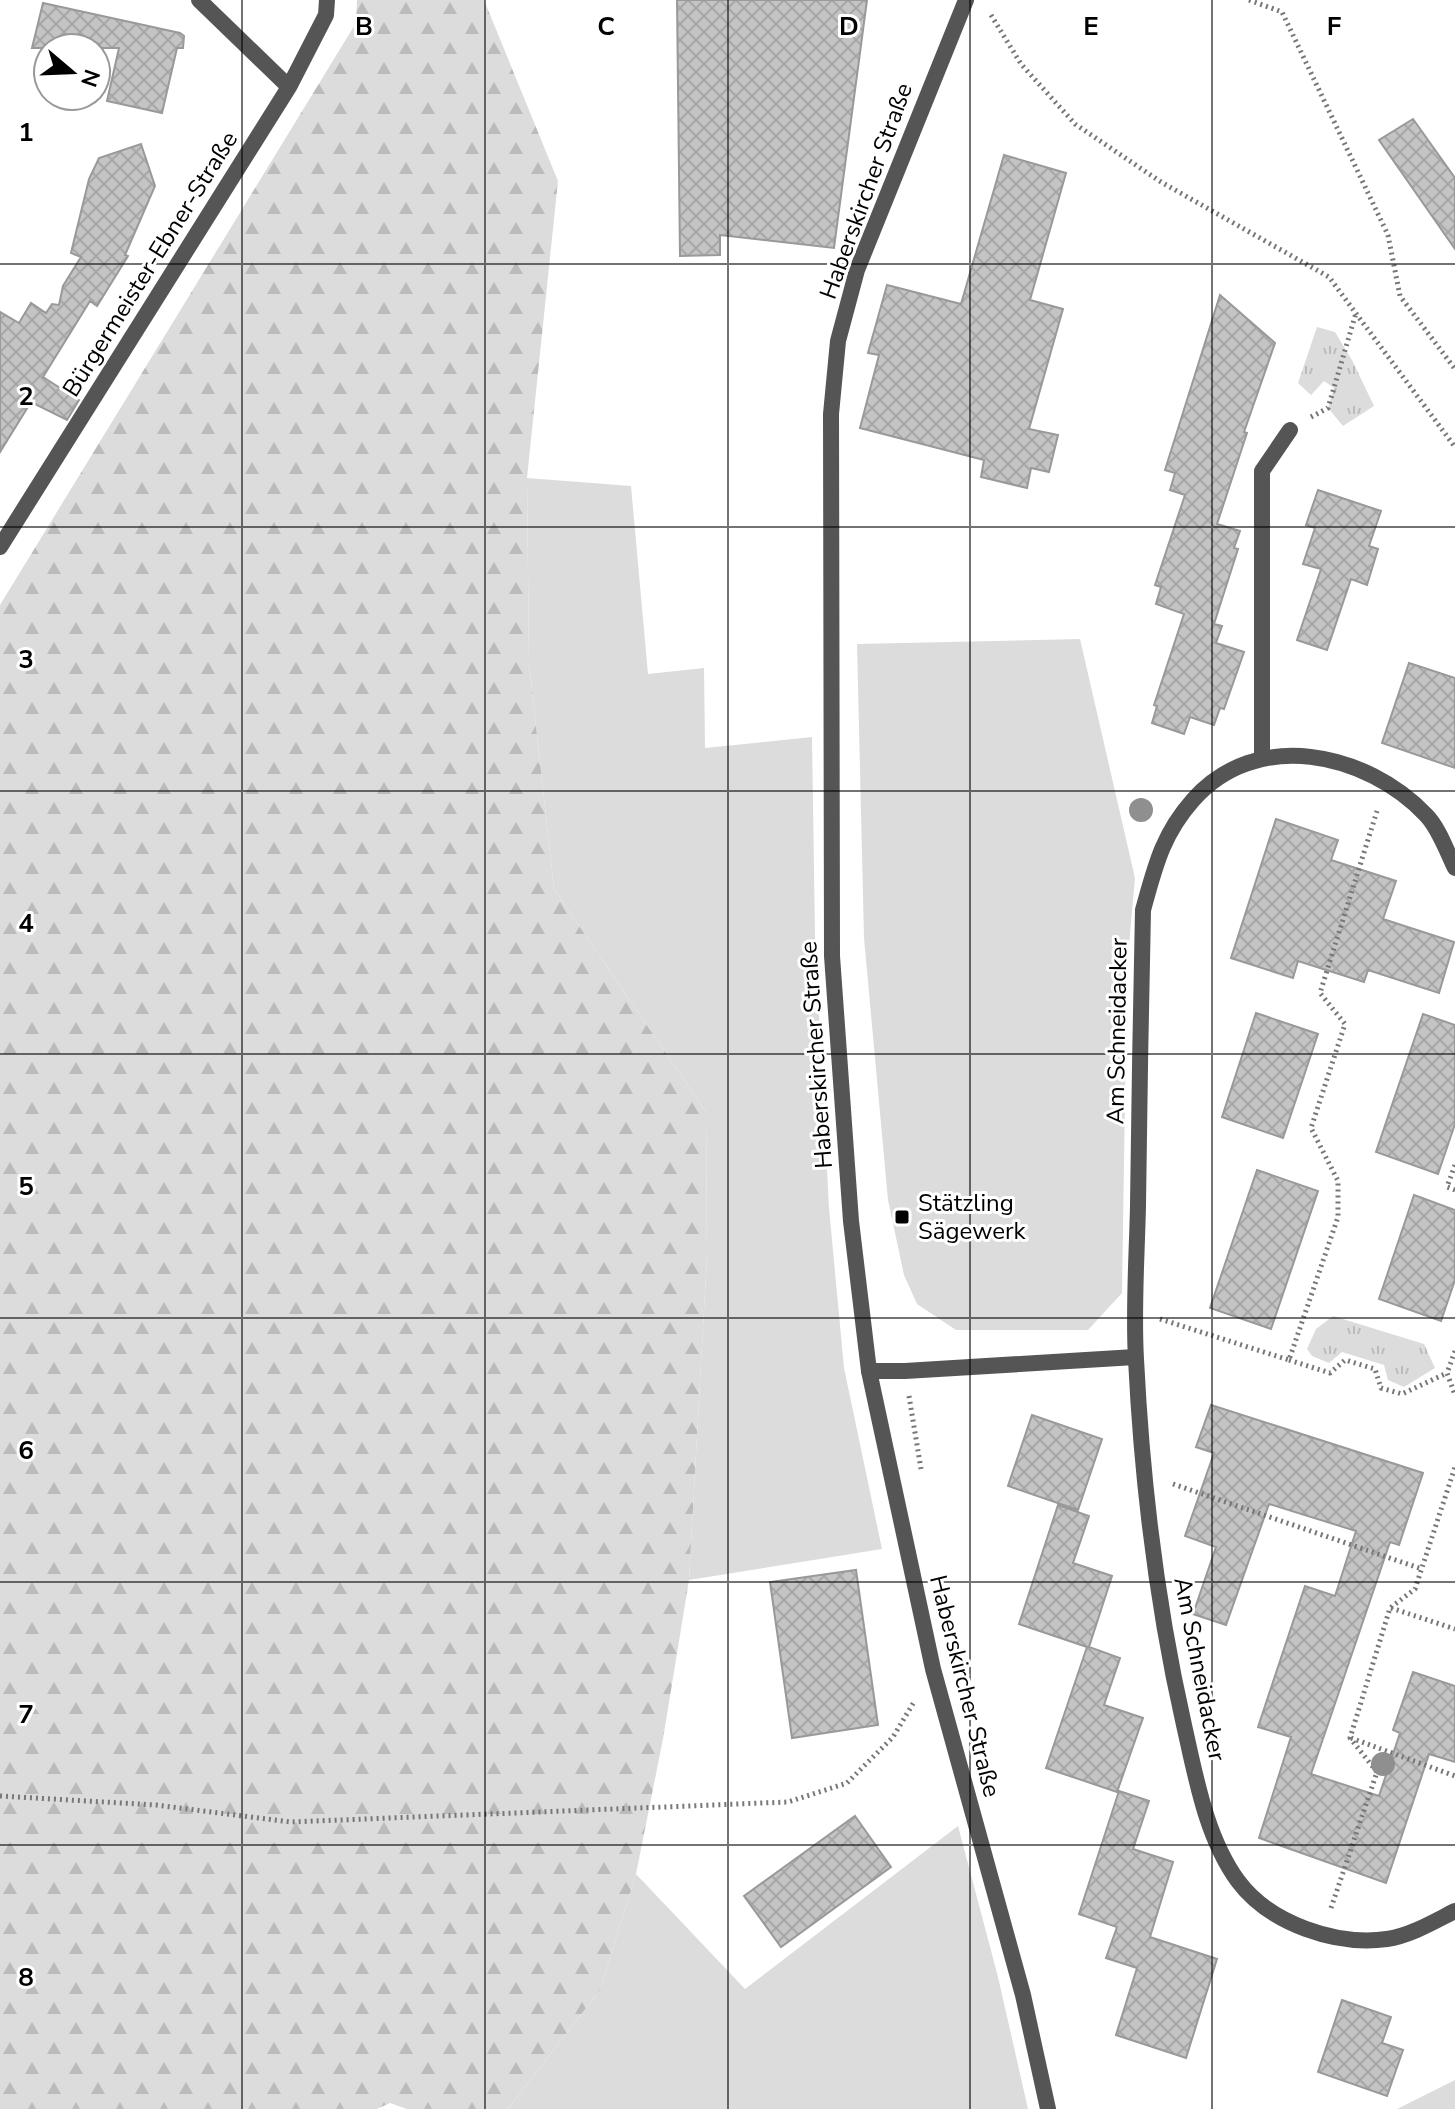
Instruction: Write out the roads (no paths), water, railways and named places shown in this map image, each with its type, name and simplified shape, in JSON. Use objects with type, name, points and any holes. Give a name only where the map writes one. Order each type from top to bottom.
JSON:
[{"type":"street","points":[[199,0],[289,87]]},
{"type":"street","name":"Bürgermeister-Ebner-Straße","points":[[0,547],[289,87],[326,15],[327,0]]},
{"type":"street","name":"Haberskircher Straße","points":[[966,0],[857,270],[838,341],[831,414],[832,956],[851,1221],[869,1371],[933,1669],[1023,1995],[1048,2109]]},
{"type":"street","points":[[1262,759],[1262,471],[1290,430]]},
{"type":"street","name":"Am Schneidacker","points":[[1455,868],[1428,816],[1386,783],[1352,765],[1309,755],[1262,759],[1224,774],[1193,800],[1160,848],[1143,910],[1135,1357],[1145,1474],[1168,1652],[1202,1800],[1219,1846],[1240,1884],[1273,1913],[1322,1935],[1358,1940],[1390,1939],[1455,1911]]},
{"type":"street","points":[[869,1371],[1135,1357]]},
{"type":"place","name":"Stätzling Sägewerk","points":[[902,1217]]}]
